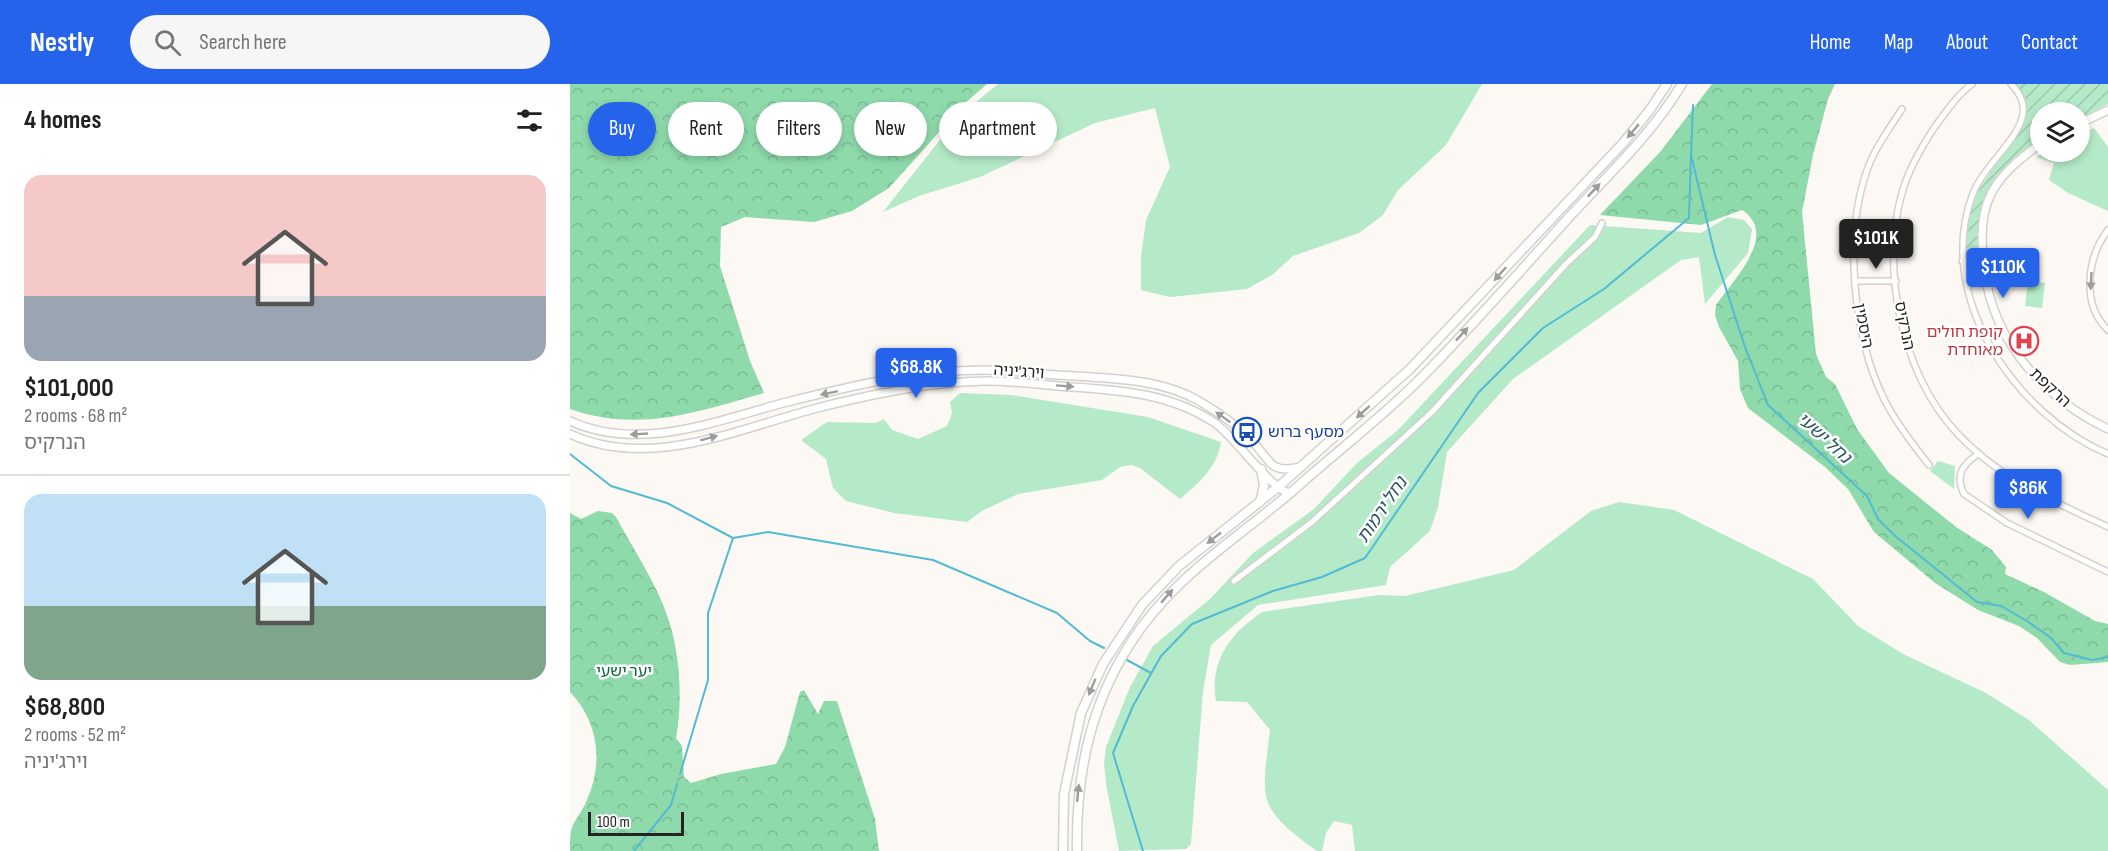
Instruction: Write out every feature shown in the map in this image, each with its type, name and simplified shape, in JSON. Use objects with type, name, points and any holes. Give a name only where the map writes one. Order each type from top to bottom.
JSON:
[{"type":"highway","points":[[1064,851],[1064,794],[1081,713],[1102,664],[1120,635],[1160,585],[1179,566],[1303,466],[1410,369],[1623,143],[1667,84]]},
{"type":"highway","points":[[1078,849],[1077,796],[1086,743],[1104,690],[1131,642],[1188,574],[1290,493],[1422,377],[1637,144],[1682,84]]},
{"type":"highway","points":[[1260,502],[1264,486],[1261,469]]},
{"type":"street","name":"הנרקיס","points":[[1972,84],[1941,119],[1924,143],[1907,178],[1896,227],[1896,281],[1905,337],[1917,374],[1941,414],[1978,454],[2028,490],[2108,527]]},
{"type":"street","points":[[2011,84],[2023,102],[2022,118],[1973,193],[1962,238],[1965,283],[1980,324],[2020,390],[2059,428],[2108,454]]},
{"type":"street","name":"היסמין","points":[[1902,109],[1871,160],[1863,185],[1856,214],[1855,281],[1862,330],[1875,377],[1897,422],[1929,465]]},
{"type":"street","points":[[2090,119],[2108,110]]},
{"type":"street","name":"הרקפת","points":[[2030,151],[2018,160],[1990,195],[1983,224],[1983,260],[1995,313],[2015,352],[2057,399],[2108,429]]},
{"type":"street","points":[[1234,581],[1312,522],[1432,412],[1566,264],[1595,237],[1602,223]]},
{"type":"street","points":[[2108,230],[2099,243],[2092,263],[2090,287],[2100,321],[2108,330]]},
{"type":"street","points":[[1962,261],[1983,260]]},
{"type":"street","points":[[1855,281],[1896,281]]},
{"type":"street","name":"וירג'יניה","points":[[570,421],[602,433],[677,431],[788,402],[909,376],[986,370],[1120,379],[1178,391],[1227,419],[1246,435],[1274,466],[1283,469],[1303,466]]},
{"type":"street","name":"וירג'יניה","points":[[570,434],[601,445],[653,449],[686,444],[825,406],[912,387],[988,381],[1119,390],[1169,400],[1214,423],[1233,438],[1277,488],[1290,493]]},
{"type":"street","points":[[1978,454],[1961,469],[1961,486],[1964,494],[2007,523],[2108,572]]},
{"type":"green space","points":[[570,84],[987,84],[966,102],[939,102],[939,132],[927,146],[927,102],[854,102],[854,156],[918,156],[889,188],[852,211],[814,222],[745,217],[721,227],[720,266],[750,361],[764,393],[691,413],[644,419],[595,416],[570,409]]},
{"type":"green space","points":[[998,84],[1482,84],[1446,145],[1398,190],[1383,215],[1359,233],[1293,256],[1272,275],[1247,289],[1170,297],[1141,290],[1141,256],[1146,220],[1170,167],[1155,108],[1095,123],[1057,141],[1057,102],[976,102]]},
{"type":"green space","points":[[1712,84],[1835,84],[1828,99],[1813,155],[1802,212],[1816,354],[1826,377],[1835,384],[1857,429],[1889,473],[1956,527],[1992,550],[2006,567],[2005,574],[2044,592],[2095,621],[2108,624],[2108,662],[2070,665],[2060,662],[2037,638],[2019,626],[1978,610],[1935,583],[1874,532],[1848,489],[1825,467],[1748,408],[1740,389],[1738,361],[1715,315],[1716,305],[1741,271],[1755,245],[1756,232],[1752,220],[1742,210],[1701,225],[1600,215],[1660,152]]},
{"type":"green space","points":[[2015,84],[2108,84],[2108,104],[2090,113],[2090,102],[2030,102],[2030,146],[2013,160],[1992,188],[1980,219],[1977,236],[1978,253],[1963,254],[1965,227],[1978,191],[2024,120],[2026,100]]},
{"type":"green space","points":[[2094,128],[2108,147],[2108,211],[2068,193],[2049,180],[2054,163],[2051,162],[2090,162],[2090,130]]},
{"type":"green space","points":[[939,141],[939,156],[1025,156],[980,177],[919,196],[883,212]]},
{"type":"green space","points":[[1728,217],[1744,220],[1752,229],[1748,253],[1705,304],[1699,257],[1681,260],[1513,379],[1447,452],[1438,507],[1430,531],[1390,567],[1386,585],[1258,605],[1211,645],[1203,691],[1191,844],[1186,849],[1119,851],[1106,784],[1104,762],[1106,747],[1130,687],[1153,646],[1211,598],[1253,553],[1314,509],[1357,463],[1398,430],[1590,225],[1701,233]]},
{"type":"green space","points":[[2028,281],[2045,283],[2042,308],[2025,306]]},
{"type":"green space","points":[[960,393],[1011,395],[1148,417],[1221,442],[1216,460],[1211,467],[1200,481],[1180,499],[1140,468],[1131,465],[1120,467],[1102,480],[1018,494],[982,511],[967,522],[894,513],[846,501],[833,488],[826,459],[801,440],[827,422],[875,423],[884,419],[892,430],[918,439],[947,426],[952,413],[950,402]]},
{"type":"green space","points":[[1938,461],[1955,466],[1954,489],[1930,471]]},
{"type":"green space","points":[[1619,502],[1674,510],[1813,579],[1858,626],[1903,654],[1986,693],[2029,720],[2108,790],[2108,851],[1355,851],[1352,825],[1334,821],[1326,833],[1322,851],[1317,851],[1282,823],[1267,800],[1265,788],[1270,730],[1247,702],[1216,701],[1216,673],[1219,661],[1225,649],[1241,629],[1262,612],[1379,595],[1405,596],[1514,570],[1591,511]]},
{"type":"green space","name":"יער ישעי","points":[[598,511],[612,513],[616,517],[650,577],[667,615],[675,644],[679,676],[676,738],[682,746],[684,777],[691,783],[721,774],[776,764],[785,747],[800,692],[804,690],[818,714],[824,701],[837,701],[875,819],[879,851],[570,851],[572,827],[592,786],[596,757],[592,729],[587,716],[570,692],[570,513],[581,519]]},
{"type":"waterway","name":"נחל ישעי","points":[[1693,105],[1691,155],[1715,255],[1745,347],[1768,405],[1867,496],[1878,519],[1894,535],[1977,602],[2001,606],[2027,621],[2051,638],[2064,653],[2092,660],[2108,657]]},
{"type":"waterway","name":"נחל ירמות","points":[[1143,851],[1113,753],[1133,706],[1161,656],[1192,624],[1273,591],[1322,577],[1365,558],[1478,393],[1543,328],[1604,289],[1689,218],[1691,155]]},
{"type":"waterway","points":[[570,454],[611,486],[667,503],[733,538]]},
{"type":"waterway","points":[[680,774],[708,680],[708,613],[733,538],[768,532],[933,560],[1057,613],[1090,641],[1104,648]]},
{"type":"waterway","points":[[1127,660],[1151,673]]},
{"type":"waterway","points":[[634,851],[671,805],[677,784]]},
{"type":"place","name":"קופת חולים מאוחדת","points":[[2024,341]]},
{"type":"place","name":"מסעף ברוש","points":[[1247,432]]}]
